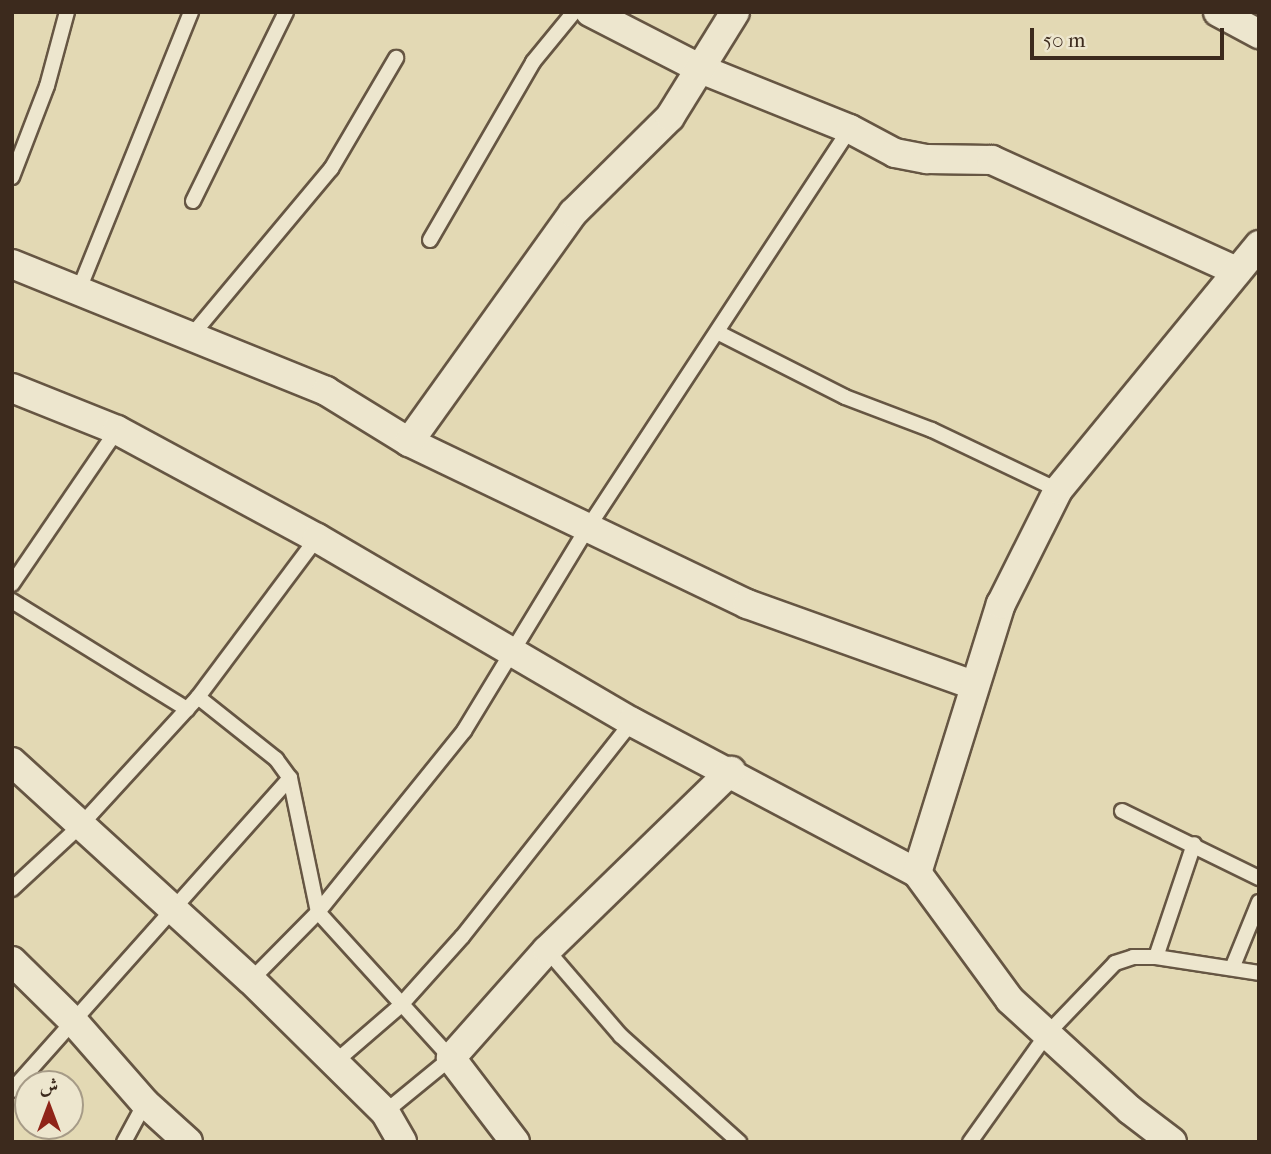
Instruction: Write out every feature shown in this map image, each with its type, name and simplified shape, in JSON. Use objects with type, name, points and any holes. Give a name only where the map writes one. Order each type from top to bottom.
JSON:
[{"type":"street","points":[[590,12],[703,70],[850,129],[913,158],[992,160],[1250,263],[1058,490],[1001,604],[973,685],[917,873]]},
{"type":"street","points":[[409,442],[565,224],[670,117],[703,70],[735,12]]},
{"type":"street","points":[[1218,12],[1259,34]]},
{"type":"street","points":[[12,264],[326,391],[409,442],[747,604],[973,685]]},
{"type":"street","points":[[12,388],[117,430],[317,538],[632,722],[731,771],[917,873],[1010,1000],[1130,1110],[1172,1142]]},
{"type":"street","points":[[12,762],[79,827],[175,909],[251,980],[385,1112],[402,1142]]},
{"type":"street","points":[[515,1142],[451,1058],[547,950],[731,771]]},
{"type":"street","points":[[12,961],[74,1022],[145,1103],[188,1142]]},
{"type":"lane","points":[[12,177],[47,86],[67,12]]},
{"type":"lane","points":[[78,292],[191,12]]},
{"type":"lane","points":[[193,201],[286,12]]},
{"type":"lane","points":[[430,240],[534,62],[574,12]]},
{"type":"lane","points":[[192,335],[331,169],[396,58]]},
{"type":"lane","points":[[251,980],[318,912],[464,731],[587,529],[719,333],[850,129]]},
{"type":"lane","points":[[719,333],[845,397],[932,430],[1058,490]]},
{"type":"lane","points":[[12,584],[117,430]]},
{"type":"lane","points":[[12,889],[79,827],[198,697],[317,538]]},
{"type":"lane","points":[[12,601],[187,709]]},
{"type":"lane","points":[[198,697],[276,759],[290,778],[318,912],[400,1006],[451,1058],[385,1112]]},
{"type":"lane","points":[[334,1063],[400,1006],[506,882],[632,722]]},
{"type":"lane","points":[[12,1090],[290,778]]},
{"type":"lane","points":[[1122,811],[1259,878]]},
{"type":"lane","points":[[1156,957],[1194,844]]},
{"type":"lane","points":[[1233,966],[1259,902]]},
{"type":"lane","points":[[547,950],[621,1036],[739,1142]]},
{"type":"lane","points":[[970,1142],[1047,1034],[1115,964],[1133,957],[1156,957],[1233,966],[1259,973]]},
{"type":"lane","points":[[124,1142],[145,1103]]}]
